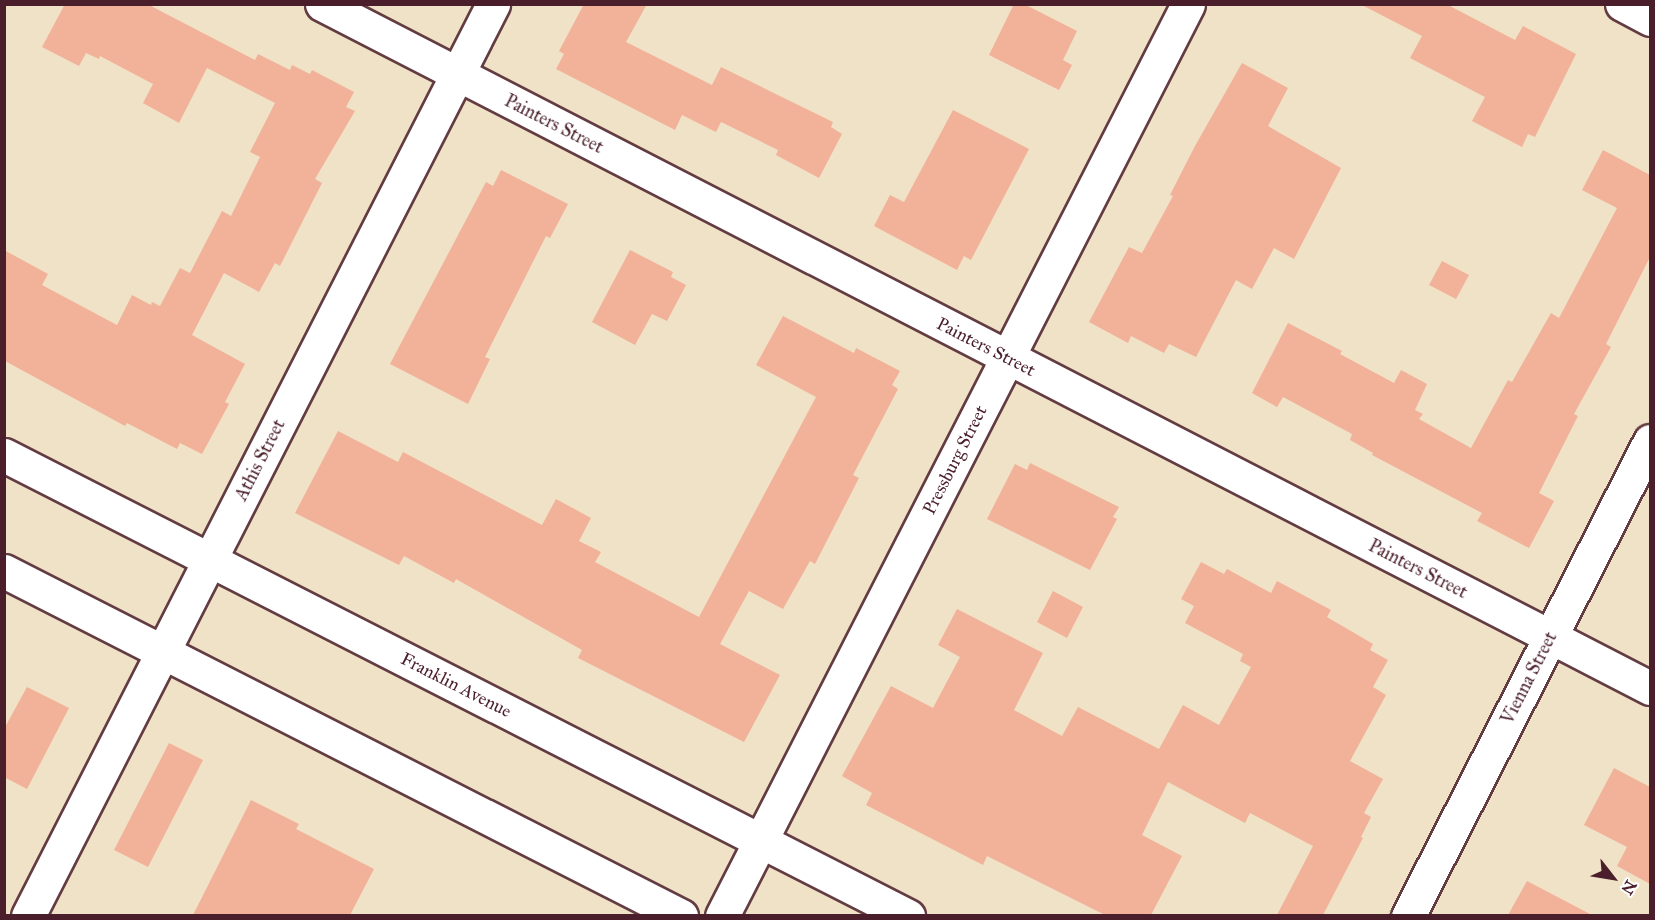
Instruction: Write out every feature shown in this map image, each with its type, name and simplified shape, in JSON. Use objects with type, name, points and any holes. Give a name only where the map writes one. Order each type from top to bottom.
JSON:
[{"type":"street","name":"Painters Street","points":[[322,4],[1650,688]]},
{"type":"street","name":"Athis Street","points":[[28,915],[493,4]]},
{"type":"street","name":"Pressburg Street","points":[[723,915],[1188,4]]},
{"type":"street","points":[[1622,4],[1650,19]]},
{"type":"street","name":"Vienna Street","points":[[1408,915],[1650,441]]},
{"type":"street","name":"Franklin Avenue","points":[[4,455],[908,915]]},
{"type":"street","points":[[4,571],[681,915]]},
{"type":"building","points":[[65,4],[147,4],[255,60],[258,54],[290,70],[292,65],[310,74],[312,70],[354,92],[346,107],[355,111],[315,179],[322,183],[280,266],[275,263],[259,292],[224,273],[192,335],[245,364],[225,402],[229,404],[202,454],[180,443],[177,449],[127,423],[125,426],[5,361],[4,250],[48,274],[42,285],[117,325],[132,295],[151,305],[152,302],[160,306],[180,268],[190,273],[222,211],[231,216],[260,157],[250,152],[275,103],[207,68],[179,123],[143,103],[153,84],[100,56],[99,59],[86,53],[79,66],[42,47]]},
{"type":"building","points":[[584,4],[647,4],[626,42],[712,85],[721,67],[833,122],[831,127],[842,134],[819,178],[776,155],[778,150],[721,122],[716,132],[682,115],[675,130],[556,69],[564,54],[559,51]]},
{"type":"building","points":[[1014,4],[1024,4],[1077,31],[1063,60],[1072,65],[1059,90],[989,55]]},
{"type":"building","points":[[1360,4],[1446,4],[1515,40],[1523,26],[1576,54],[1535,137],[1528,134],[1522,147],[1472,121],[1485,97],[1410,58],[1422,36]]},
{"type":"building","points":[[1242,63],[1288,88],[1268,126],[1341,168],[1294,259],[1274,248],[1252,289],[1236,280],[1196,357],[1169,344],[1164,353],[1131,336],[1128,343],[1089,322],[1129,247],[1142,253],[1173,196],[1170,195],[1195,146]]},
{"type":"building","points":[[953,110],[1029,149],[971,260],[964,256],[957,270],[874,226],[890,195],[904,202]]},
{"type":"building","points":[[1603,150],[1650,175],[1650,257],[1606,344],[1611,347],[1574,414],[1578,416],[1539,493],[1554,501],[1529,548],[1477,521],[1482,513],[1372,455],[1373,453],[1350,440],[1352,434],[1283,397],[1277,407],[1252,393],[1288,323],[1342,351],[1340,354],[1394,383],[1401,370],[1427,384],[1415,410],[1423,414],[1419,419],[1471,448],[1508,380],[1512,382],[1551,313],[1559,318],[1617,208],[1582,190]]},
{"type":"building","points":[[501,170],[568,204],[550,238],[546,236],[485,357],[490,359],[468,404],[390,364],[486,182],[493,186]]},
{"type":"building","points":[[630,250],[673,272],[671,277],[686,285],[667,321],[652,314],[635,345],[592,322]]},
{"type":"building","points":[[1442,261],[1469,275],[1456,299],[1429,285]]},
{"type":"building","points":[[783,316],[854,353],[856,348],[900,371],[892,385],[898,389],[853,475],[859,478],[815,564],[810,561],[783,609],[749,591],[720,644],[780,675],[744,742],[578,658],[582,650],[456,579],[454,583],[404,556],[399,565],[295,513],[338,431],[398,462],[403,452],[542,525],[556,499],[591,518],[579,541],[601,552],[595,562],[699,617],[816,397],[756,365]]},
{"type":"building","points":[[1030,463],[1119,507],[1113,517],[1117,519],[1090,570],[987,519],[1015,464],[1027,470]]},
{"type":"building","points":[[1201,562],[1224,574],[1227,569],[1271,593],[1277,581],[1331,610],[1327,617],[1373,644],[1370,650],[1388,660],[1373,687],[1386,695],[1350,761],[1383,779],[1364,813],[1371,817],[1361,837],[1363,838],[1323,915],[1277,915],[1313,846],[1250,813],[1245,823],[1168,782],[1142,835],[1182,856],[1151,915],[1105,915],[987,856],[983,865],[866,805],[872,793],[842,776],[891,686],[933,708],[960,657],[938,645],[957,609],[1043,653],[1014,710],[1062,736],[1078,707],[1159,749],[1183,705],[1219,725],[1251,667],[1240,661],[1243,654],[1185,623],[1194,606],[1181,599]]},
{"type":"building","points":[[1053,591],[1083,607],[1067,638],[1037,622]]},
{"type":"building","points":[[27,687],[69,708],[27,789],[4,777],[4,729]]},
{"type":"building","points":[[169,743],[203,760],[148,867],[114,850]]},
{"type":"building","points":[[1614,768],[1650,787],[1650,884],[1617,866],[1627,847],[1584,825]]},
{"type":"building","points":[[251,800],[299,824],[296,829],[374,869],[350,915],[193,915]]},
{"type":"building","points":[[1527,881],[1592,915],[1508,915]]}]
